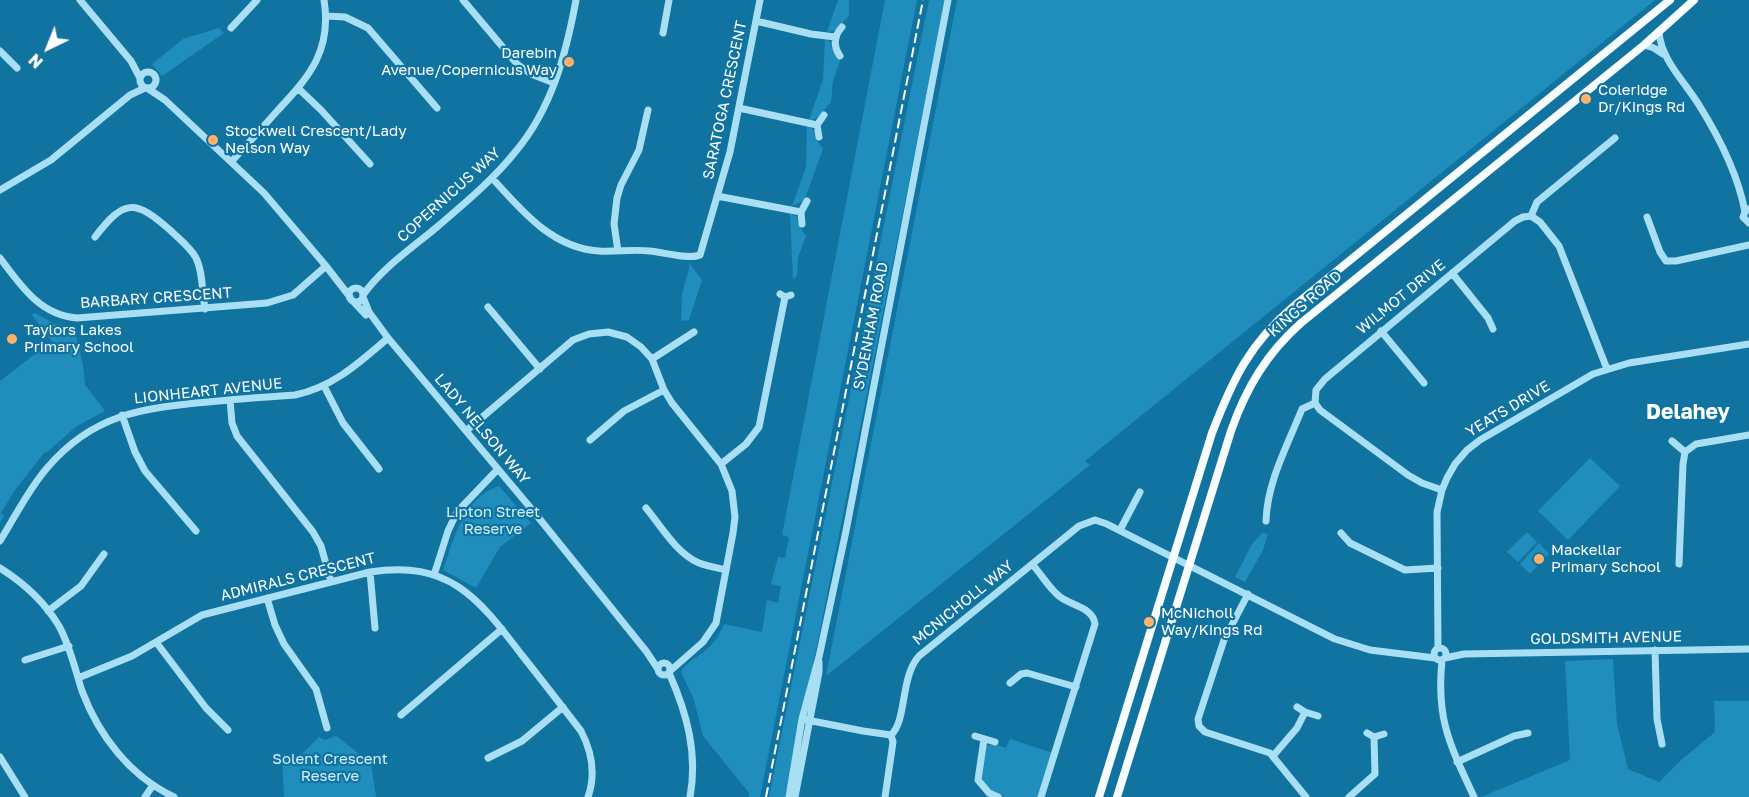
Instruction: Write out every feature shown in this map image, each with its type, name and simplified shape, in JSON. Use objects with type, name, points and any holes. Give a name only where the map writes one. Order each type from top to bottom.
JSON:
[{"type":"main road","name":"KINGS ROAD","points":[[1099,797],[1212,433],[1228,390],[1248,356],[1274,323],[1670,0]]},
{"type":"main road","name":"KINGS ROAD","points":[[1117,797],[1239,407],[1254,377],[1275,348],[1301,323],[1644,45],[1694,0]]},
{"type":"street","points":[[80,0],[131,61],[146,88]]},
{"type":"street","points":[[231,28],[257,0]]},
{"type":"street","points":[[231,162],[309,75],[320,55],[324,36],[326,16],[324,0]]},
{"type":"street","name":"COPERNICUS WAY","points":[[363,296],[384,272],[492,178],[524,141],[540,116],[554,83],[567,46],[576,0]]},
{"type":"street","points":[[663,33],[669,0]]},
{"type":"street","name":"SARATOGA CRESCENT","points":[[492,178],[533,221],[552,236],[576,247],[587,250],[645,250],[692,257],[700,255],[730,152],[760,0]]},
{"type":"street","name":"SYDENHAM ROAD","points":[[789,797],[819,672],[819,657],[846,531],[948,0]]},
{"type":"street","points":[[464,1],[517,63],[531,74],[554,83]]},
{"type":"street","points":[[326,16],[345,17],[368,28],[437,108]]},
{"type":"street","points":[[756,21],[811,34],[835,37]]},
{"type":"street","points":[[840,56],[835,37],[842,27]]},
{"type":"street","points":[[1659,32],[1665,56],[1708,120],[1729,162],[1748,209],[1743,217],[1749,223]]},
{"type":"street","points":[[1644,45],[1654,48],[1665,56]]},
{"type":"street","points":[[0,51],[17,68]]},
{"type":"street","points":[[0,190],[51,160],[130,95],[153,86],[155,79],[153,75],[131,61]]},
{"type":"street","points":[[130,95],[144,73],[149,73]]},
{"type":"street","name":"LADY NELSON WAY","points":[[155,79],[165,100]]},
{"type":"street","name":"LADY NELSON WAY","points":[[146,88],[165,100],[273,202],[373,324],[388,338]]},
{"type":"street","points":[[298,88],[370,164]]},
{"type":"street","points":[[739,108],[816,125]]},
{"type":"street","points":[[618,251],[614,224],[617,198],[639,150],[648,110]]},
{"type":"street","points":[[816,125],[824,115]]},
{"type":"street","points":[[816,125],[819,137]]},
{"type":"street","name":"WILMOT DRIVE","points":[[1266,521],[1266,503],[1302,409],[1315,403],[1316,390],[1325,379],[1519,219],[1531,216],[1537,202],[1616,138]]},
{"type":"street","points":[[717,196],[801,212]]},
{"type":"street","points":[[802,225],[801,212],[807,201]]},
{"type":"street","points":[[95,237],[111,217],[126,208],[142,208],[151,213],[188,247],[195,257],[199,267],[205,309]]},
{"type":"street","points":[[1531,216],[1540,222],[1558,246],[1607,369]]},
{"type":"street","points":[[1647,217],[1660,252],[1666,261],[1676,261],[1749,245]]},
{"type":"street","name":"BARBARY CRESCENT","points":[[0,258],[32,298],[52,312],[68,317],[86,318],[267,303],[293,295],[327,266]]},
{"type":"street","name":"COPERNICUS WAY","points":[[355,288],[384,272]]},
{"type":"street","points":[[1452,273],[1488,318],[1493,329]]},
{"type":"street","name":"LADY NELSON WAY","points":[[333,274],[355,288]]},
{"type":"street","points":[[355,288],[362,291],[363,296],[359,301],[352,299],[350,291],[355,288]]},
{"type":"street","points":[[721,464],[746,444],[759,427],[785,295]]},
{"type":"street","name":"LADY NELSON WAY","points":[[363,296],[369,312],[388,338],[664,672],[678,699],[689,729],[693,750],[690,797]]},
{"type":"street","points":[[488,308],[540,369]]},
{"type":"street","points":[[1381,331],[1424,383]]},
{"type":"street","points":[[466,431],[573,340],[589,334],[608,332],[627,337],[641,347],[652,359],[664,390],[721,464],[732,491],[735,518],[716,624],[705,640],[690,653],[664,672],[660,665],[690,653]]},
{"type":"street","points":[[652,359],[694,332]]},
{"type":"street","name":"LIONHEART AVENUE","points":[[0,542],[34,485],[54,460],[85,434],[122,415],[156,407],[295,394],[324,386],[341,377],[388,338]]},
{"type":"street","name":"YEATS DRIVE","points":[[1474,797],[1457,762],[1444,726],[1440,674],[1437,512],[1442,490],[1455,464],[1480,440],[1579,382],[1607,369],[1629,363],[1749,344]]},
{"type":"street","points":[[324,386],[343,423],[379,469]]},
{"type":"street","points":[[590,440],[624,411],[664,390]]},
{"type":"street","points":[[230,400],[232,423],[237,436],[313,532],[321,546],[331,582]]},
{"type":"street","points":[[1315,403],[1320,410],[1408,475],[1442,490]]},
{"type":"street","points":[[122,415],[135,452],[145,471],[196,531]]},
{"type":"street","points":[[1678,564],[1685,452],[1696,444],[1749,435]]},
{"type":"street","points":[[1672,441],[1685,452]]},
{"type":"street","points":[[434,574],[452,521],[463,504],[500,471]]},
{"type":"street","points":[[1120,530],[1140,492]]},
{"type":"street","points":[[646,508],[680,550],[690,558],[726,570]]},
{"type":"street","name":"MCNICHOLL WAY","points":[[885,797],[893,742],[891,735],[897,726],[907,676],[914,662],[1032,564],[1089,520],[1100,520],[1174,558]]},
{"type":"street","points":[[1341,533],[1350,543],[1405,570],[1438,568]]},
{"type":"street","points":[[48,611],[81,586],[104,554]]},
{"type":"street","name":"GOLDSMITH AVENUE","points":[[1174,558],[1343,642],[1370,650],[1415,655],[1749,649]]},
{"type":"street","points":[[1032,564],[1060,597],[1086,610],[1095,620],[1095,628],[1041,797]]},
{"type":"street","points":[[0,568],[29,588],[59,627],[69,646],[93,717],[110,743],[130,766],[153,785],[174,797]]},
{"type":"street","name":"ADMIRALS CRESCENT","points":[[78,678],[132,656],[202,615],[370,572],[404,569],[434,574],[457,585],[476,599],[502,628],[581,731],[590,753],[592,778],[588,797]]},
{"type":"street","points":[[370,572],[375,628]]},
{"type":"street","points":[[1248,594],[1220,651],[1198,719],[1200,729],[1211,735],[1265,751],[1273,756],[1306,797]]},
{"type":"street","points":[[267,598],[279,634],[316,689],[327,728]]},
{"type":"street","points":[[401,716],[502,628]]},
{"type":"street","points":[[156,642],[206,708],[228,730]]},
{"type":"street","points":[[25,660],[69,646]]},
{"type":"street","points":[[1655,650],[1657,719],[1662,744]]},
{"type":"street","name":"LADY NELSON WAY","points":[[646,651],[664,663]]},
{"type":"street","points":[[1010,683],[1021,674],[1027,673],[1076,687]]},
{"type":"street","points":[[488,758],[522,741],[563,707]]},
{"type":"street","points":[[1297,707],[1317,716]]},
{"type":"street","points":[[1273,756],[1297,728],[1305,712]]},
{"type":"street","points":[[806,719],[891,735]]},
{"type":"street","name":"SYDENHAM ROAD","points":[[795,797],[806,719]]},
{"type":"street","points":[[1457,762],[1514,736],[1528,733]]},
{"type":"street","points":[[1349,797],[1375,774],[1371,735],[1384,734]]},
{"type":"street","points":[[975,736],[995,742]]},
{"type":"street","points":[[984,739],[978,780],[989,793],[998,797]]},
{"type":"street","points":[[0,758],[25,797]]},
{"type":"street","points":[[145,797],[153,785]]},
{"type":"green space","points":[[838,0],[849,0],[849,16],[834,31],[827,32]]},
{"type":"green space","points":[[885,0],[917,0],[760,797],[749,797],[749,793],[703,736],[694,700],[681,672],[686,665],[704,652],[724,624],[762,632],[767,600],[778,603],[781,586],[771,584],[778,557],[785,558],[789,537],[782,535]]},
{"type":"green space","points":[[929,0],[945,0],[787,797],[769,797]]},
{"type":"green space","points":[[957,0],[1655,0],[1085,461],[1090,465],[826,676]]},
{"type":"green space","points":[[219,28],[224,33],[162,76],[152,64],[183,39]]},
{"type":"green space","points":[[825,38],[840,61],[833,81],[831,102],[818,117],[809,120],[823,80]]},
{"type":"green space","points":[[807,126],[812,128],[823,149],[804,201],[792,206],[806,167]]},
{"type":"green space","points":[[790,213],[797,217],[799,226],[806,236],[798,257],[797,276],[793,279]]},
{"type":"green space","points":[[689,263],[702,280],[689,320],[681,321],[682,294]]},
{"type":"green space","points":[[35,313],[54,324],[74,328],[83,365],[85,385],[105,411],[77,426],[45,452],[15,490],[1,513],[4,516],[0,522],[0,381],[52,341],[32,315]]},
{"type":"green space","points":[[1590,458],[1620,486],[1568,540],[1538,511]]},
{"type":"green space","name":"Lipton Street Reserve","points":[[499,486],[531,523],[500,547],[476,588],[443,570],[456,533],[468,510],[487,492]]},
{"type":"green space","points":[[1527,532],[1537,542],[1518,562],[1507,552]]},
{"type":"green space","points":[[1262,533],[1268,534],[1263,550],[1245,582],[1235,577],[1252,544]]},
{"type":"green space","points":[[1539,543],[1549,554],[1530,574],[1520,564]]},
{"type":"green space","points":[[1613,659],[1617,724],[1628,769],[1659,782],[1715,732],[1714,701],[1749,701],[1749,797],[1481,797],[1570,760],[1565,661]]},
{"type":"green space","name":"Solent Crescent Reserve","points":[[336,736],[371,763],[376,797],[284,797],[282,755],[301,755],[319,737],[325,740]]},
{"type":"green space","points":[[1010,739],[1053,753],[1038,797],[1006,797],[993,793],[981,779],[986,746],[994,744],[1006,748]]},
{"type":"railway","points":[[766,797],[923,0]]},
{"type":"place","name":"Darebin Avenue/Copernicus Way","points":[[569,62]]},
{"type":"place","name":"Coleridge Dr/Kings Rd","points":[[1586,99]]},
{"type":"place","name":"Stockwell Crescent/Lady Nelson Way","points":[[213,140]]},
{"type":"place","name":"Taylors Lakes Primary School","points":[[12,339]]},
{"type":"place","name":"Mackellar Primary School","points":[[1539,559]]},
{"type":"place","name":"McNicholl Way/Kings Rd","points":[[1149,622]]},
{"type":"district","name":"Delahey","points":[[1688,412]]}]
